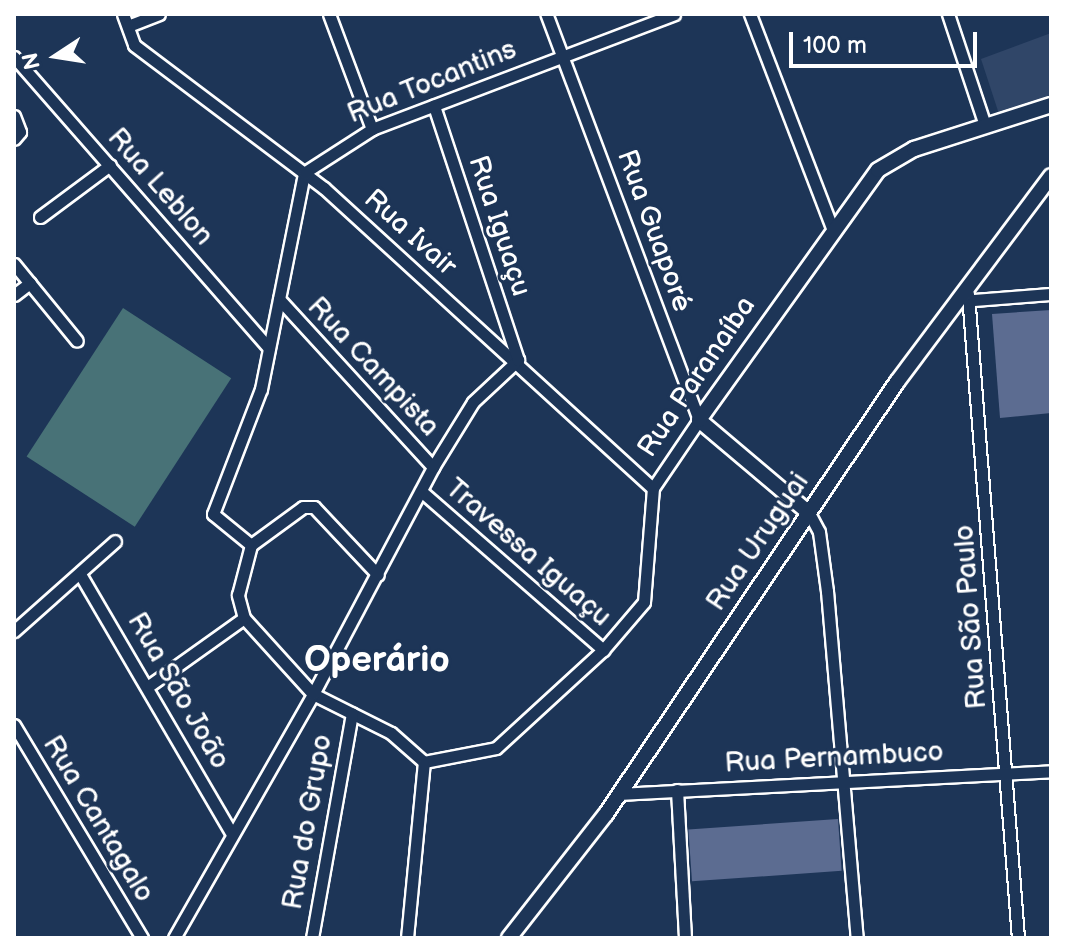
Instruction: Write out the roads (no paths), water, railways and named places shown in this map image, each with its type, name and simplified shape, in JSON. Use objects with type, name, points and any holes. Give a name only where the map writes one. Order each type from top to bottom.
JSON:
[{"type":"street","name":"Rua Ivair","points":[[123,14],[134,45],[304,173],[518,360],[653,488]]},
{"type":"street","points":[[128,26],[159,14]]},
{"type":"street","points":[[329,14],[372,129]]},
{"type":"street","name":"Rua Guaporé","points":[[546,14],[699,420],[809,513]]},
{"type":"street","name":"Rua Tocantins","points":[[304,173],[372,129],[674,14]]},
{"type":"street","points":[[750,14],[832,228]]},
{"type":"street","points":[[948,14],[985,125]]},
{"type":"street","name":"Rua Leblon","points":[[14,57],[269,348]]},
{"type":"street","name":"Rua Paranaíba","points":[[424,762],[496,748],[603,650],[644,602],[653,488],[832,228],[895,157],[1051,105]]},
{"type":"street","name":"Rua Iguaçu","points":[[434,106],[518,360]]},
{"type":"street","points":[[14,116],[20,126],[14,139]]},
{"type":"street","points":[[40,217],[110,165]]},
{"type":"street","points":[[251,545],[213,514],[251,423],[304,173]]},
{"type":"street","name":"Rua Uruguai","points":[[512,936],[619,794],[897,382],[970,297],[1051,176]]},
{"type":"street","points":[[14,264],[77,341]]},
{"type":"street","points":[[14,295],[30,283]]},
{"type":"street","points":[[970,297],[1051,294]]},
{"type":"street","name":"Rua São Paulo","points":[[970,297],[1018,938]]},
{"type":"street","name":"Rua Campista","points":[[279,299],[433,467]]},
{"type":"street","points":[[174,938],[313,694],[433,467],[473,402],[518,360]]},
{"type":"street","name":"Travessa Iguaçu","points":[[421,491],[603,650]]},
{"type":"street","points":[[378,575],[314,507],[303,507],[251,545],[238,595],[244,618],[313,694],[391,733],[424,762],[407,938]]},
{"type":"street","points":[[809,513],[819,532],[857,938]]},
{"type":"street","points":[[14,631],[115,541]]},
{"type":"street","name":"Rua São João","points":[[80,574],[150,685],[232,834]]},
{"type":"street","points":[[150,685],[244,618]]},
{"type":"street","name":"Rua do Grupo","points":[[312,938],[352,714]]},
{"type":"street","name":"Rua Cantagalo","points":[[14,725],[142,938]]},
{"type":"street","name":"Rua Pernambuco","points":[[619,794],[1051,771]]},
{"type":"street","points":[[677,790],[685,938]]},
{"type":"district","name":"Operário","points":[[377,661]]}]
